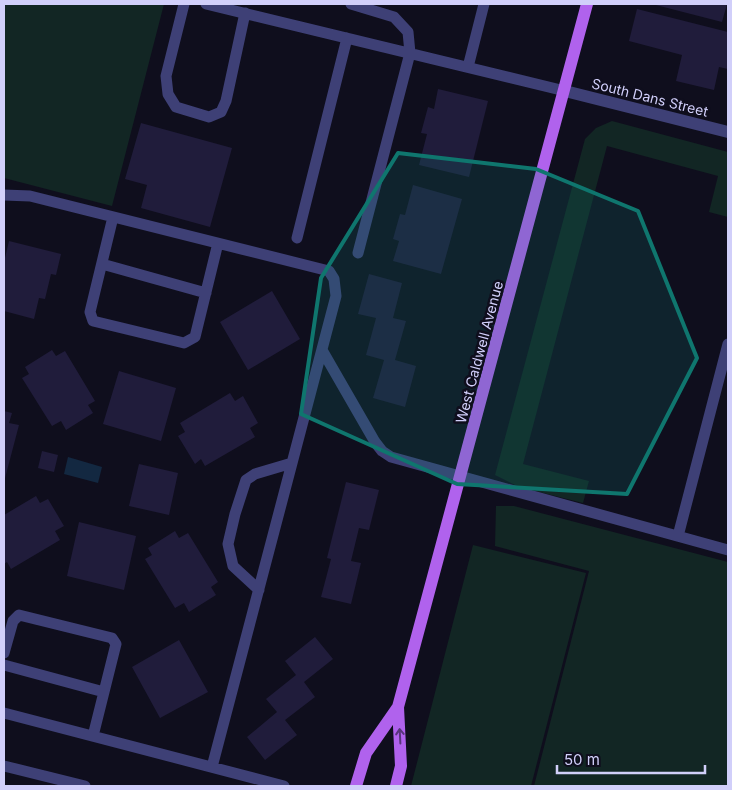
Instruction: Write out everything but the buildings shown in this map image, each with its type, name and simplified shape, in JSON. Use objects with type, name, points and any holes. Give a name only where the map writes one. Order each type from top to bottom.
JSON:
[{"type":"main road","name":"West Caldwell Avenue","points":[[396,786],[401,766],[398,707],[587,4]]},
{"type":"main road","name":"West Caldwell Avenue","points":[[356,786],[366,753],[398,707]]},
{"type":"street","name":"South Dans Street","points":[[565,91],[728,132]]},
{"type":"lane","points":[[184,4],[166,76],[168,94],[176,107],[209,117],[222,112],[226,101],[245,14]]},
{"type":"lane","points":[[206,4],[565,91]]},
{"type":"lane","points":[[351,4],[394,17],[408,32],[410,53],[358,253]]},
{"type":"lane","points":[[468,67],[484,4]]},
{"type":"lane","points":[[297,238],[347,38]]},
{"type":"lane","points":[[4,195],[30,196],[329,271],[334,279],[336,296],[212,767]]},
{"type":"lane","points":[[113,217],[90,312],[94,321],[184,344],[195,337],[218,243]]},
{"type":"lane","points":[[102,264],[206,293]]},
{"type":"lane","points":[[678,536],[728,344]]},
{"type":"lane","points":[[322,350],[375,442],[382,451],[400,461],[728,550]]},
{"type":"lane","points":[[259,590],[233,566],[228,544],[235,514],[246,480],[255,474],[292,463]]},
{"type":"lane","points":[[4,653],[12,620],[19,615],[112,638],[116,644],[93,736]]},
{"type":"lane","points":[[4,665],[104,692]]},
{"type":"lane","points":[[4,712],[284,786]]},
{"type":"lane","points":[[4,766],[85,786]]},
{"type":"highlighted area","points":[[398,153],[536,169],[638,211],[697,358],[627,494],[457,484],[301,414],[321,278]]},
{"type":"green space","points":[[4,4],[164,4],[112,206],[4,178]]},
{"type":"green space","points":[[612,121],[728,152],[728,217],[709,212],[718,176],[607,146],[523,464],[589,481],[583,503],[519,487],[495,475],[585,139],[596,128]]},
{"type":"green space","points":[[496,506],[514,506],[728,562],[728,786],[534,786],[589,571],[495,546]]},
{"type":"green space","points":[[473,545],[586,573],[531,786],[411,786]]},
{"type":"water","points":[[68,457],[102,467],[98,483],[64,474]]}]
